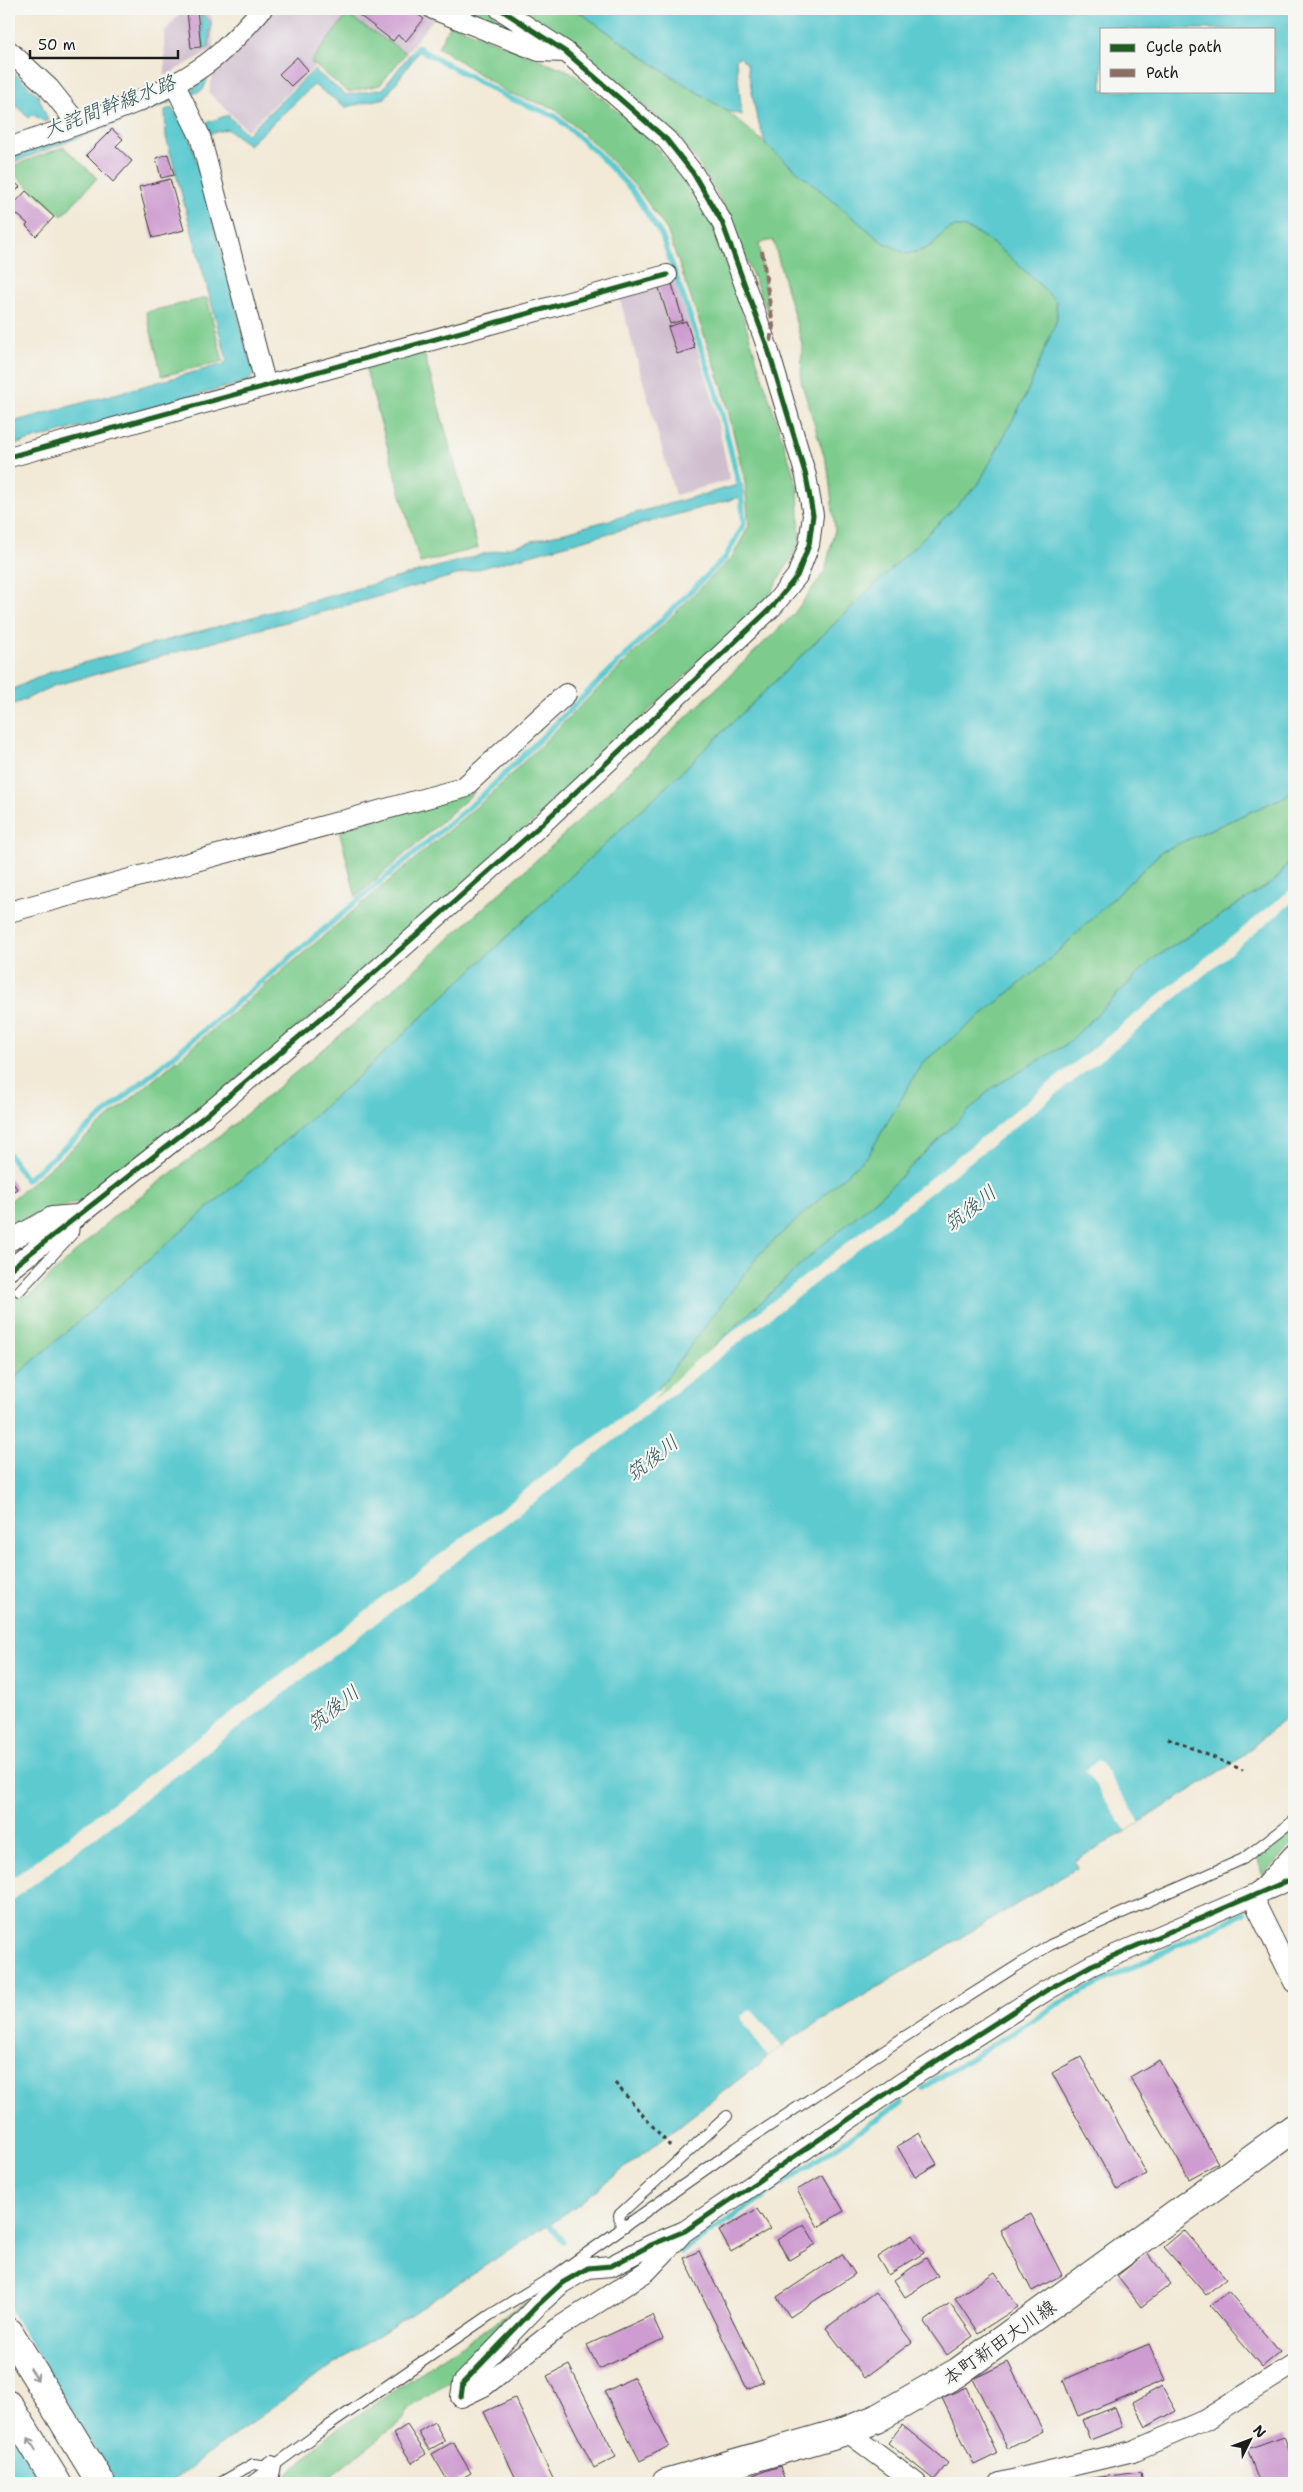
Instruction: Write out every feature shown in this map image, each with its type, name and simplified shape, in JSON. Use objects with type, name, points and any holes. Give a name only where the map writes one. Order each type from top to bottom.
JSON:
[{"type":"main road","name":"本町新田大川線","points":[[666,2483],[846,2431],[876,2419],[958,2372],[1294,2128]]},
{"type":"main road","points":[[9,2332],[101,2483]]},
{"type":"main road","points":[[9,2405],[56,2483]]},
{"type":"street","points":[[9,148],[150,97],[178,92],[196,70],[213,59],[231,43],[262,9]]},
{"type":"street","points":[[433,9],[539,51],[566,52]]},
{"type":"street","points":[[9,1270],[205,1116],[344,1000],[536,829],[773,606],[797,576],[809,545],[813,515],[806,476],[768,349],[722,222],[693,173],[667,140],[566,52],[500,9]]},
{"type":"street","points":[[9,51],[49,88],[77,123]]},
{"type":"street","points":[[178,92],[200,136],[266,386]]},
{"type":"street","points":[[9,457],[667,275]]},
{"type":"street","points":[[9,912],[463,788],[566,694]]},
{"type":"street","points":[[9,1241],[52,1217],[77,1215]]},
{"type":"street","points":[[1256,1895],[1294,1854]]},
{"type":"street","points":[[685,2231],[647,2271],[558,2328],[484,2386],[461,2397],[464,2383],[537,2306],[559,2279],[588,2268],[611,2266],[651,2245],[685,2231],[902,2083],[1047,1990],[1092,1965],[1294,1878]]},
{"type":"street","points":[[1256,1895],[1259,1912],[1294,1982]]},
{"type":"street","points":[[1000,2483],[1133,2452],[1205,2420],[1294,2364]]},
{"type":"street","points":[[846,2431],[916,2483]]},
{"type":"lane","points":[[19,1291],[74,1232],[77,1215]]},
{"type":"lane","points":[[250,2483],[269,2475],[490,2315],[559,2279],[622,2228],[901,2038],[1050,1945],[1243,1859],[1294,1820]]},
{"type":"lane","points":[[622,2228],[619,2215],[727,2116]]},
{"type":"lane","points":[[220,2483],[253,2464],[269,2475]]},
{"type":"path","points":[[1168,1738],[1244,1770]]},
{"type":"path","points":[[615,2083],[670,2146]]},
{"type":"shaded area","points":[[184,9],[203,9],[212,17],[213,49],[165,76],[164,32]]},
{"type":"shaded area","points":[[270,9],[423,9],[435,17],[406,53],[347,15],[311,62],[316,66],[247,130],[209,93],[214,67]]},
{"type":"shaded area","points":[[675,281],[712,395],[730,480],[675,495],[619,296]]},
{"type":"green space","points":[[451,9],[488,9],[526,34]]},
{"type":"green space","points":[[514,9],[575,9],[665,72],[727,111],[881,241],[907,254],[930,247],[951,228],[967,229],[980,235],[1009,256],[1056,301],[1057,319],[1025,397],[978,485],[671,782],[355,1080],[9,1382],[9,1291],[29,1296],[113,1217],[221,1135],[369,1011],[554,844],[793,615],[825,571],[835,529],[828,469],[801,381],[802,344],[773,240],[759,243],[769,315],[725,208],[696,159],[649,110],[569,45]]},
{"type":"green space","points":[[347,15],[406,53],[380,85],[348,92],[311,62]]},
{"type":"green space","points":[[451,24],[571,72],[651,140],[711,217],[798,488],[800,543],[769,596],[534,821],[342,990],[196,1114],[84,1200],[40,1214],[9,1232],[9,1202],[488,797],[732,557],[749,526],[745,482],[723,389],[667,230],[637,188],[599,148],[554,108],[508,93],[438,47]]},
{"type":"green space","points":[[64,147],[97,178],[62,216],[9,170],[9,167]]},
{"type":"green space","points":[[207,298],[223,361],[162,376],[146,312]]},
{"type":"green space","points":[[423,350],[478,548],[420,563],[365,366]]},
{"type":"green space","points":[[1294,789],[1294,854],[1276,880],[1153,959],[1067,1044],[992,1088],[886,1191],[819,1248],[632,1423],[760,1253],[869,1154],[922,1063],[1050,959],[1162,851],[1284,797]]},
{"type":"green space","points":[[475,792],[356,897],[339,829]]},
{"type":"green space","points":[[1294,1830],[1294,1843],[1263,1876],[1257,1857]]},
{"type":"green space","points":[[536,2295],[458,2375],[406,2411],[404,2419],[322,2483],[279,2483],[330,2434]]},
{"type":"water","name":"筑後川","points":[[575,9],[1294,9],[1294,789],[1284,797],[1162,851],[1050,959],[922,1063],[869,1154],[760,1253],[635,1420],[819,1248],[886,1191],[992,1088],[1067,1044],[1153,959],[1276,880],[1294,854],[1294,1711],[1235,1762],[1126,1831],[1074,1861],[1077,1868],[791,2039],[572,2209],[313,2378],[169,2483],[9,2483],[9,1382],[355,1080],[671,782],[978,485],[1025,397],[1057,319],[1056,301],[1009,256],[980,235],[967,229],[951,228],[929,247],[907,254],[881,241],[766,145],[756,114],[747,64],[740,57],[736,59],[742,115],[727,111],[665,72]]},
{"type":"water","points":[[200,13],[211,22],[209,48],[203,48]]},
{"type":"water","points":[[417,45],[422,47],[385,98],[346,107],[314,85],[249,145],[227,129],[209,134],[206,123],[228,115],[247,134],[314,70],[346,95],[383,89]]},
{"type":"water","points":[[9,68],[38,95],[48,120],[45,122],[32,114],[29,118],[9,99]]},
{"type":"water","points":[[202,76],[208,77],[203,90],[9,164],[9,157],[195,88]]},
{"type":"water","points":[[172,108],[189,134],[254,374],[249,381],[9,446],[9,423],[224,364],[227,360],[166,137],[165,110]]},
{"type":"water","points":[[742,484],[744,496],[53,686],[9,707],[9,691],[50,672]]},
{"type":"pier","points":[[1294,887],[1294,901],[1117,1047],[571,1474],[9,1903],[9,1881],[664,1385],[652,1402],[692,1364],[952,1161]]},
{"type":"pier","points":[[1099,1760],[1140,1822],[1126,1831],[1085,1770]]},
{"type":"pier","points":[[751,2009],[782,2046],[768,2057],[740,2017]]},
{"type":"pier","points":[[9,2309],[115,2483],[47,2483],[9,2422]]},
{"type":"building","points":[[351,9],[410,9],[424,19],[406,41],[398,35],[393,41]]},
{"type":"building","points":[[197,11],[201,47],[191,48],[187,12]]},
{"type":"building","points":[[297,57],[308,70],[291,86],[279,74]]},
{"type":"building","points":[[112,129],[123,139],[116,146],[132,161],[113,182],[86,155]]},
{"type":"building","points":[[168,154],[174,175],[161,178],[156,158]]},
{"type":"building","points":[[9,177],[20,187],[9,198]]},
{"type":"building","points":[[170,179],[184,230],[153,238],[139,187]]},
{"type":"building","points":[[26,191],[54,217],[36,236],[26,226],[28,224],[10,208]]},
{"type":"building","points":[[672,284],[683,320],[670,324],[659,288]]},
{"type":"building","points":[[686,321],[695,348],[677,354],[668,327]]},
{"type":"building","points":[[9,1177],[17,1189],[9,1194]]},
{"type":"building","points":[[1081,2057],[1147,2174],[1117,2190],[1052,2073]]},
{"type":"building","points":[[1159,2060],[1218,2163],[1189,2179],[1130,2077]]},
{"type":"building","points":[[919,2133],[937,2164],[915,2177],[897,2146]]},
{"type":"building","points":[[823,2175],[844,2211],[818,2227],[797,2190]]},
{"type":"building","points":[[757,2209],[770,2229],[731,2252],[719,2231]]},
{"type":"building","points":[[1031,2214],[1062,2275],[1032,2291],[1000,2230]]},
{"type":"building","points":[[804,2224],[816,2244],[789,2260],[777,2240]]},
{"type":"building","points":[[1184,2230],[1226,2278],[1206,2295],[1164,2247]]},
{"type":"building","points":[[912,2235],[924,2253],[888,2275],[877,2257]]},
{"type":"building","points":[[699,2251],[763,2382],[747,2389],[684,2258]]},
{"type":"building","points":[[1147,2252],[1171,2284],[1141,2307],[1117,2276]]},
{"type":"building","points":[[842,2254],[855,2274],[790,2317],[777,2297]]},
{"type":"building","points":[[926,2258],[938,2276],[905,2297],[894,2280]]},
{"type":"building","points":[[995,2272],[1018,2307],[978,2333],[955,2298]]},
{"type":"building","points":[[1228,2291],[1280,2352],[1262,2367],[1210,2306]]},
{"type":"building","points":[[875,2292],[912,2342],[864,2378],[826,2328]]},
{"type":"building","points":[[950,2303],[973,2336],[947,2355],[924,2322]]},
{"type":"building","points":[[652,2315],[663,2339],[599,2369],[587,2345]]},
{"type":"building","points":[[1149,2344],[1165,2380],[1078,2416],[1063,2380]]},
{"type":"building","points":[[1008,2362],[1043,2431],[1008,2449],[973,2379]]},
{"type":"building","points":[[569,2365],[616,2457],[594,2468],[547,2376]]},
{"type":"building","points":[[634,2377],[669,2446],[640,2461],[605,2392]]},
{"type":"building","points":[[1162,2386],[1176,2411],[1146,2427],[1133,2402]]},
{"type":"building","points":[[966,2387],[997,2454],[974,2465],[942,2398]]},
{"type":"building","points":[[515,2398],[555,2483],[518,2483],[484,2412]]},
{"type":"building","points":[[1115,2407],[1123,2427],[1090,2440],[1082,2420]]},
{"type":"building","points":[[434,2422],[445,2441],[429,2450],[418,2432]]},
{"type":"building","points":[[407,2425],[426,2454],[412,2463],[393,2434]]},
{"type":"building","points":[[902,2425],[948,2463],[934,2480],[888,2443]]},
{"type":"building","points":[[1284,2436],[1294,2465],[1294,2483],[1260,2483],[1247,2449]]},
{"type":"building","points":[[453,2442],[471,2473],[454,2483],[449,2483],[432,2454]]},
{"type":"building","points":[[780,2466],[785,2483],[752,2483],[750,2476]]},
{"type":"building","points":[[1141,2472],[1143,2483],[1085,2483],[1084,2479]]},
{"type":"waterway","points":[[9,1154],[26,1180],[482,796],[725,558],[744,524],[741,492],[716,391],[662,236],[632,190],[598,154],[555,116],[509,98],[417,48]]},
{"type":"waterway","points":[[923,2088],[1065,2000],[1244,1913]]},
{"type":"waterway","points":[[681,2252],[901,2103]]},
{"type":"waterway","points":[[544,2218],[563,2242]]},
{"type":"marked path","points":[[762,251],[773,326],[769,346]]},
{"type":"cycle path","points":[[9,1270],[205,1116],[351,993],[543,823],[773,606],[797,576],[809,545],[813,515],[806,476],[768,349],[722,222],[693,173],[667,140],[566,52],[500,9]]},
{"type":"cycle path","points":[[9,457],[667,275]]},
{"type":"cycle path","points":[[461,2397],[463,2383],[537,2306],[562,2283],[588,2268],[611,2266],[651,2245],[685,2231],[902,2083],[1047,1990],[1092,1965],[1294,1878]]},
{"type":"water label","name":"大詫間幹線水路","points":[[109,106]]}]
